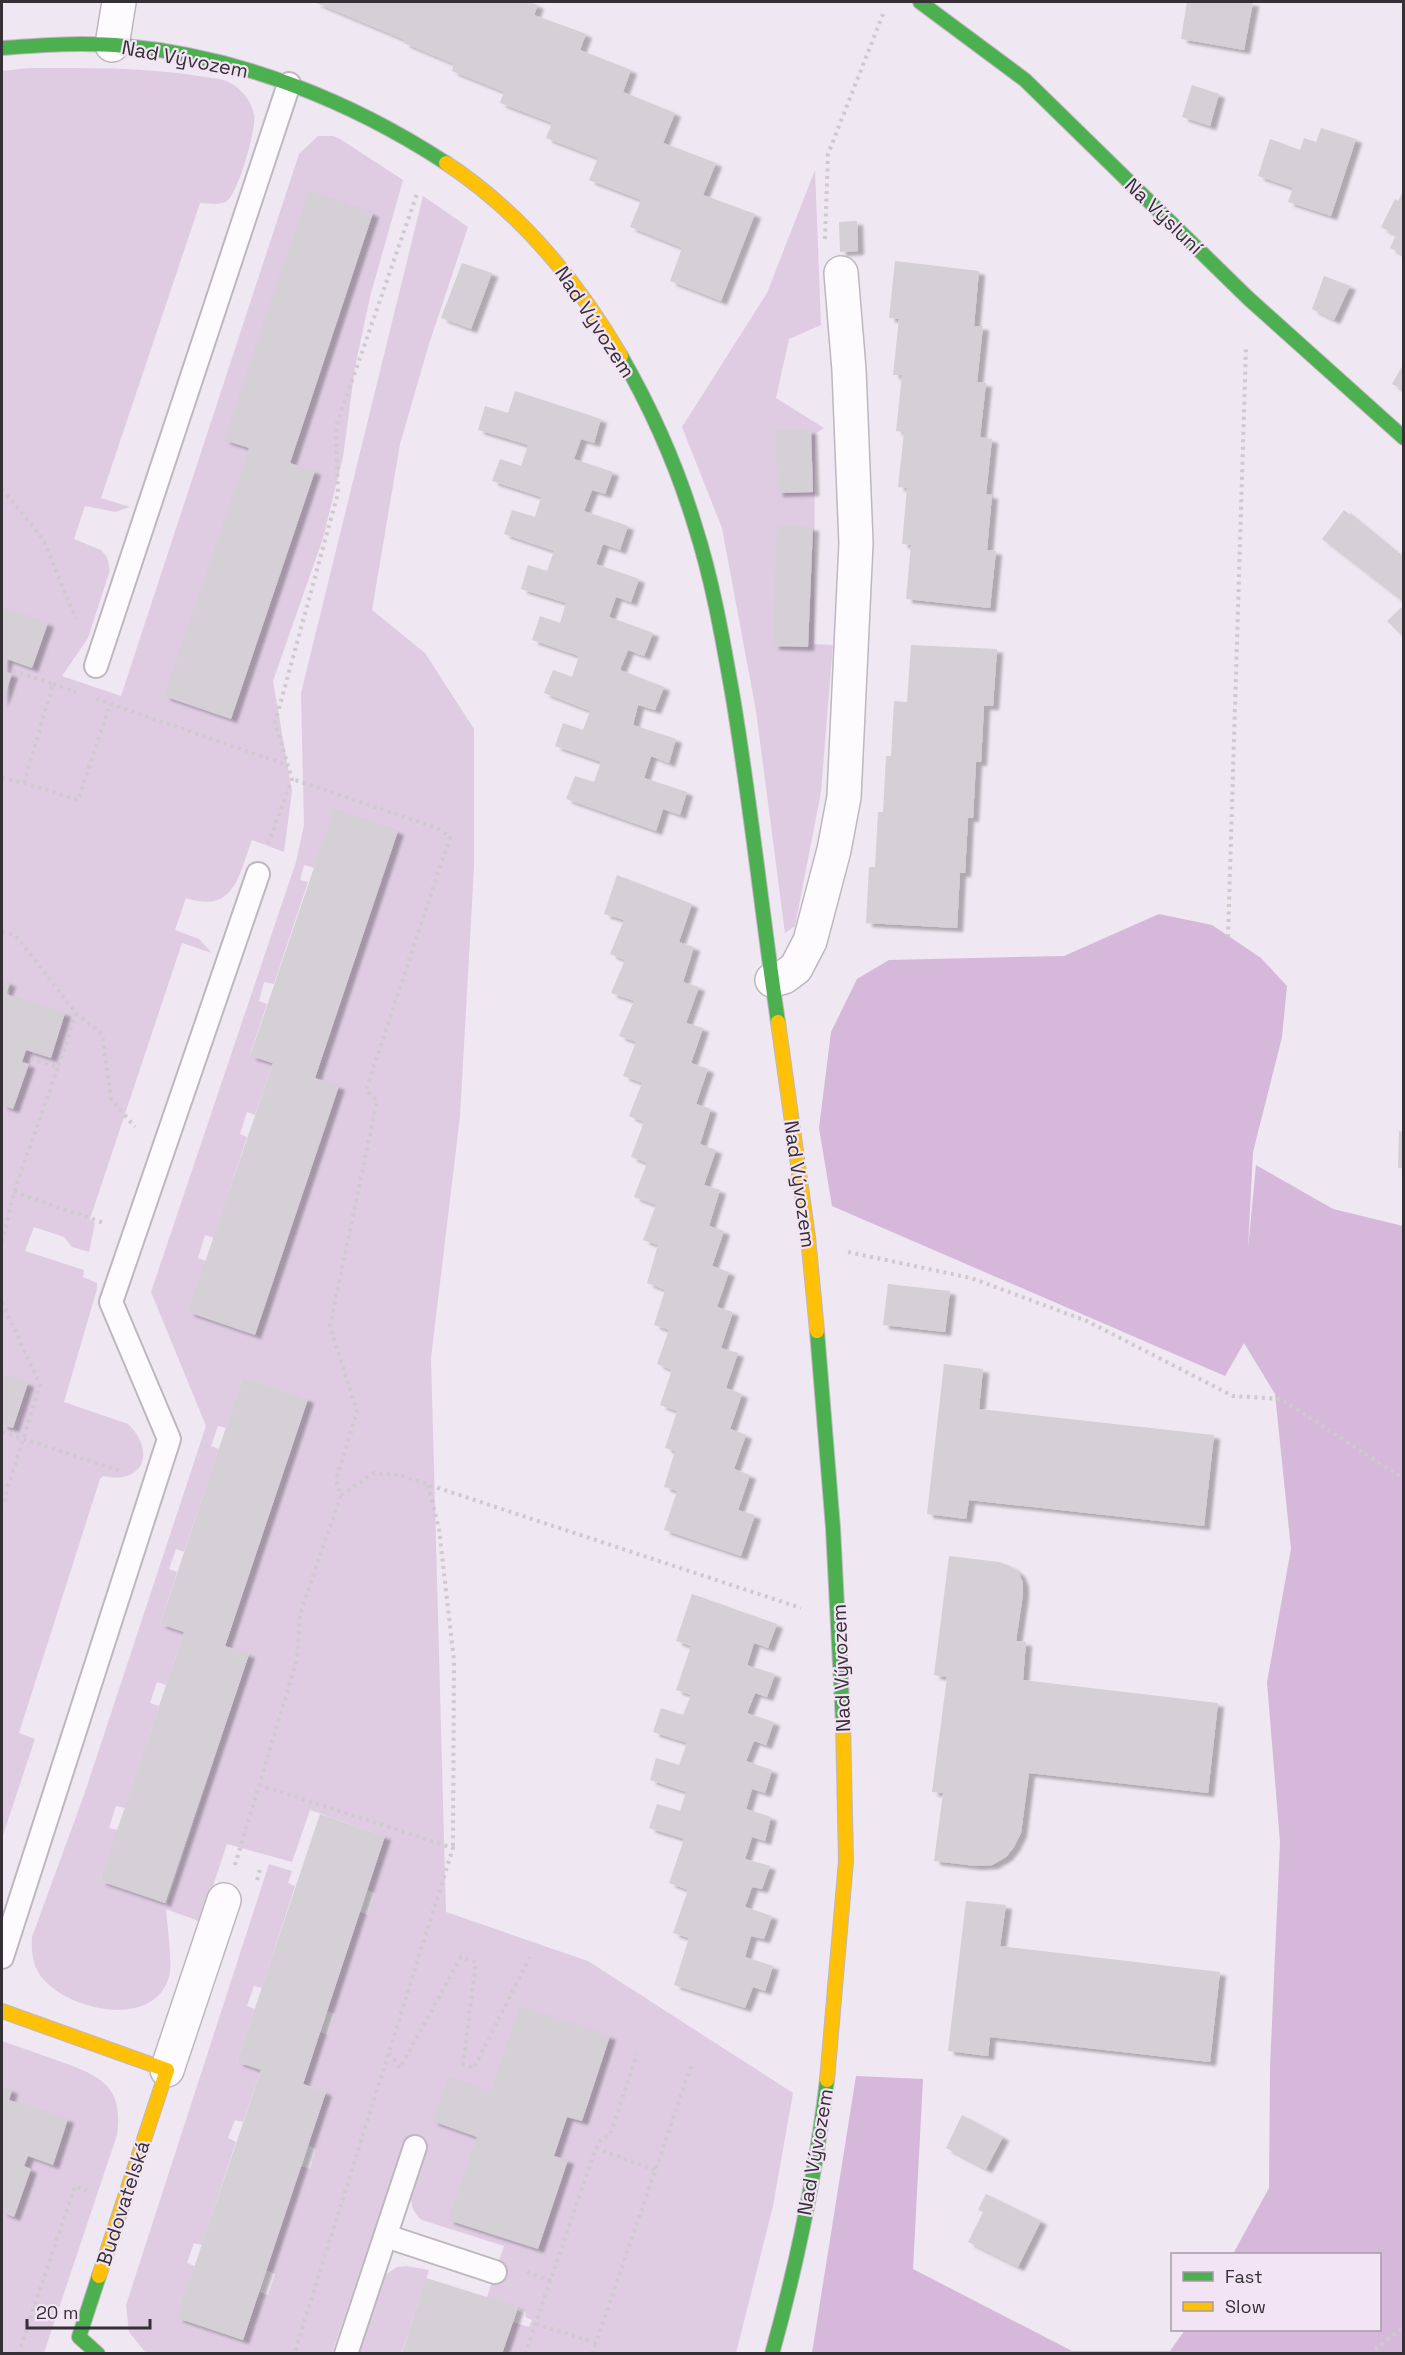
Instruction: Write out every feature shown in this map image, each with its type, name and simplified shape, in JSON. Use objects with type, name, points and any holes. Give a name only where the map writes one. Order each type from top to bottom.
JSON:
[{"type":"street","points":[[112,45],[119,2]]},
{"type":"street","name":"Na Výsluní","points":[[920,2],[1026,80],[1248,298],[1404,438]]},
{"type":"street","name":"Nad Vývozem","points":[[2,48],[63,44],[112,45],[152,49],[192,57],[267,76],[289,84],[371,118],[431,153],[471,181],[508,213],[541,244],[571,280],[613,343],[650,411],[682,487],[706,562],[733,695],[809,1244],[836,1549],[847,1839],[835,2018],[819,2152],[785,2310],[772,2354]]},
{"type":"street","points":[[772,980],[784,977],[796,968],[810,940],[834,850],[844,798],[856,543],[849,370],[841,273]]},
{"type":"street","name":"Budovatelská","points":[[84,2348],[167,2070],[224,1900]]},
{"type":"street","points":[[2,2012],[167,2070]]},
{"type":"lane","points":[[96,666],[289,84]]},
{"type":"lane","points":[[2,1957],[169,1439],[111,1302],[258,874]]},
{"type":"lane","points":[[346,2354],[415,2147]]},
{"type":"lane","points":[[386,2236],[495,2272]]},
{"type":"path","points":[[841,273],[824,249],[828,154],[883,15],[881,8]]},
{"type":"path","points":[[258,874],[292,779],[275,723],[338,493],[336,427],[431,153]]},
{"type":"path","points":[[1228,937],[1248,298]]},
{"type":"path","points":[[2,489],[42,539],[96,666],[88,697]]},
{"type":"path","points":[[14,671],[288,765]]},
{"type":"path","points":[[24,783],[53,684]]},
{"type":"path","points":[[2,778],[78,800],[110,704]]},
{"type":"path","points":[[292,779],[437,828],[450,837],[366,1090],[377,1101],[330,1326],[357,1412],[336,1480],[341,1495]]},
{"type":"path","points":[[2,931],[16,936],[76,1013],[102,1034],[111,1099],[161,1156]]},
{"type":"path","points":[[2,1242],[14,1192],[76,1013]]},
{"type":"path","points":[[30,1059],[58,1067]]},
{"type":"path","points":[[14,1192],[135,1234]]},
{"type":"path","points":[[809,1244],[971,1278],[1088,1321],[1233,1395],[1281,1399],[1401,1477],[1404,1474]]},
{"type":"path","points":[[2,1302],[40,1385],[2,1506]]},
{"type":"path","points":[[2,1432],[154,1483]]},
{"type":"path","points":[[224,1900],[297,1659],[300,1614],[341,1495],[374,1473],[399,1475],[428,1484],[839,1620]]},
{"type":"path","points":[[294,2354],[453,1848],[454,1661],[439,1529],[428,1484]]},
{"type":"path","points":[[259,1785],[453,1848]]},
{"type":"path","points":[[388,2053],[400,2068],[460,1958],[476,1962],[463,2064],[474,2068],[530,1958]]},
{"type":"path","points":[[525,2354],[598,2142],[610,2135],[638,2054]]},
{"type":"path","points":[[592,2354],[691,2066]]},
{"type":"path","points":[[596,2148],[655,2170]]},
{"type":"path","points":[[18,2354],[75,2186],[96,2193]]},
{"type":"path","points":[[536,2324],[596,2343]]},
{"type":"path","points":[[1369,2354],[1404,2327]]},
{"type":"shaded area","points":[[29,68],[135,70],[219,79],[227,81],[242,92],[249,101],[254,115],[253,133],[246,160],[231,196],[227,201],[221,203],[200,203],[101,498],[130,507],[115,512],[85,506],[74,539],[101,550],[107,557],[110,570],[88,638],[62,676],[121,696],[299,154],[318,136],[333,136],[403,180],[370,297],[355,367],[343,457],[323,538],[273,681],[292,791],[284,852],[252,840],[238,878],[225,896],[215,901],[202,902],[186,898],[175,930],[199,939],[212,953],[182,943],[90,1219],[95,1223],[89,1252],[72,1247],[64,1237],[34,1227],[25,1251],[84,1270],[83,1277],[97,1283],[64,1402],[128,1424],[137,1434],[143,1455],[136,1471],[117,1477],[103,1476],[100,1479],[19,1733],[35,1739],[2,1838],[2,71]]},
{"type":"shaded area","points":[[815,170],[821,325],[789,339],[776,398],[824,428],[815,434],[814,644],[833,645],[821,792],[795,926],[785,933],[756,711],[722,528],[682,427],[767,293]]},
{"type":"shaded area","points":[[423,196],[468,227],[429,344],[400,444],[372,610],[425,653],[474,729],[474,867],[460,1116],[431,1358],[446,1912],[588,1961],[793,2093],[773,2206],[736,2353],[502,2353],[513,2322],[529,2327],[532,2320],[525,2317],[526,2312],[487,2297],[504,2246],[422,2220],[415,2213],[411,2195],[412,2185],[425,2146],[405,2139],[332,2353],[146,2353],[129,2332],[126,2305],[269,1864],[292,1871],[288,1883],[295,1886],[262,1988],[254,1986],[247,2006],[255,2009],[237,2062],[261,2070],[243,2122],[235,2120],[228,2138],[236,2142],[202,2245],[194,2243],[187,2263],[195,2266],[178,2318],[243,2340],[259,2292],[268,2295],[275,2274],[266,2270],[301,2166],[310,2169],[316,2149],[308,2145],[326,2092],[303,2084],[320,2032],[328,2035],[335,2014],[327,2011],[360,1912],[368,1915],[375,1893],[367,1890],[385,1836],[310,1810],[292,1862],[227,1844],[201,1922],[166,1909],[170,1954],[169,1977],[160,1993],[147,2004],[130,2009],[111,2010],[73,2000],[44,1980],[35,1965],[32,1954],[32,1937],[84,1795],[206,1426],[151,1292],[296,862],[304,825],[301,693]],"holes":[[[304,865],[379,886],[315,1078],[206,1261],[198,1258],[205,1235],[214,1238],[247,1137],[240,1134],[247,1112],[255,1115],[273,1063],[250,1055],[267,1004],[259,1001],[264,982],[274,984],[308,882],[300,880]],[[243,1377],[308,1399],[225,1646],[249,1655],[166,1906],[165,1903],[100,1881],[118,1830],[109,1828],[116,1806],[125,1808],[159,1706],[150,1703],[157,1682],[166,1685],[184,1632],[160,1624],[177,1572],[169,1569],[176,1549],[184,1552],[219,1449],[211,1446],[218,1426],[226,1428]]]},
{"type":"shaded area","points":[[1159,914],[1212,925],[1261,958],[1287,986],[1282,1037],[1253,1152],[1248,1249],[1256,1165],[1333,1209],[1403,1226],[1403,2353],[812,2353],[856,2076],[923,2079],[913,2269],[1072,2351],[1170,2351],[1184,2331],[1381,2331],[1381,2253],[1234,2253],[1269,2188],[1270,2068],[1280,1842],[1267,1682],[1291,1549],[1275,1394],[1244,1343],[1225,1376],[832,1206],[819,1128],[831,1032],[857,979],[889,960],[1064,956]]},
{"type":"shaded area","points":[[2,2041],[74,2066],[97,2078],[113,2094],[117,2104],[117,2135],[44,2353],[2,2354]]},
{"type":"shaded area","points":[[406,2266],[429,2270],[402,2353],[353,2354],[382,2277],[397,2267]]},
{"type":"building","points":[[314,2],[529,2],[538,5],[534,15],[586,34],[580,50],[631,70],[623,92],[675,113],[663,143],[716,163],[703,195],[755,214],[721,301],[670,281],[682,248],[630,227],[641,200],[589,180],[598,158],[546,138],[552,123],[500,103],[504,92],[452,71],[454,64],[404,43],[405,40]]},
{"type":"building","points":[[1187,2],[1253,2],[1244,50],[1181,39]]},
{"type":"building","points":[[1192,85],[1219,94],[1210,126],[1182,117]]},
{"type":"building","points":[[1321,128],[1356,139],[1331,216],[1288,202],[1293,188],[1258,176],[1270,139],[1300,150],[1304,138],[1316,142]]},
{"type":"building","points":[[1404,189],[1404,255],[1390,248],[1396,235],[1381,227],[1395,199],[1398,201]]},
{"type":"building","points":[[308,191],[373,213],[290,463],[315,471],[231,719],[164,696],[249,448],[224,440]]},
{"type":"building","points":[[857,221],[858,251],[840,252],[839,222]]},
{"type":"building","points":[[895,261],[979,271],[974,326],[983,326],[977,382],[986,383],[980,437],[992,439],[986,494],[992,495],[987,550],[996,551],[990,608],[906,599],[911,545],[902,544],[907,488],[898,487],[904,432],[896,431],[902,375],[893,375],[899,319],[889,318]]},
{"type":"building","points":[[462,263],[492,273],[471,329],[441,318]]},
{"type":"building","points":[[1324,276],[1350,286],[1334,320],[1312,309]]},
{"type":"building","points":[[1404,363],[1404,390],[1392,384]]},
{"type":"building","points":[[515,391],[601,419],[594,443],[581,439],[574,459],[613,472],[605,494],[592,490],[584,511],[628,526],[620,550],[603,544],[596,564],[639,579],[631,602],[616,597],[609,617],[653,633],[644,656],[628,650],[620,670],[664,687],[655,710],[638,705],[633,725],[676,739],[669,763],[651,756],[644,778],[687,792],[680,815],[663,809],[656,831],[566,799],[575,776],[594,782],[601,762],[555,746],[563,723],[583,730],[590,711],[544,693],[553,670],[572,677],[579,656],[532,640],[540,616],[560,623],[566,603],[521,589],[528,565],[547,571],[554,551],[504,534],[512,510],[535,517],[541,497],[492,481],[500,459],[521,466],[528,445],[478,430],[485,406],[508,413]]},
{"type":"building","points":[[776,430],[811,430],[813,492],[777,493]]},
{"type":"building","points":[[1344,510],[1404,559],[1404,599],[1402,601],[1322,539]]},
{"type":"building","points":[[777,525],[813,527],[808,647],[773,646]]},
{"type":"building","points":[[1404,605],[1404,638],[1387,621]]},
{"type":"building","points":[[2,607],[48,623],[32,668],[7,659],[4,671],[12,674],[2,703]]},
{"type":"building","points":[[911,645],[997,649],[993,706],[984,706],[981,762],[976,762],[973,818],[968,818],[965,873],[960,873],[957,928],[866,923],[869,867],[875,867],[878,812],[883,812],[886,756],[891,756],[894,701],[907,702]]},
{"type":"building","points":[[334,809],[398,831],[315,1078],[339,1086],[255,1335],[188,1312],[273,1063],[250,1056]]},
{"type":"building","points":[[617,875],[692,904],[679,942],[694,947],[683,982],[699,987],[686,1023],[703,1028],[691,1063],[708,1069],[696,1104],[711,1109],[700,1144],[716,1150],[704,1185],[720,1190],[709,1226],[724,1231],[712,1266],[729,1272],[717,1307],[733,1312],[721,1348],[738,1353],[726,1388],[742,1394],[730,1429],[746,1435],[734,1469],[750,1475],[738,1510],[755,1515],[741,1556],[664,1530],[677,1491],[664,1487],[675,1451],[665,1448],[677,1411],[660,1405],[672,1370],[657,1364],[669,1330],[654,1325],[665,1290],[647,1283],[658,1245],[643,1240],[656,1205],[634,1197],[647,1163],[631,1157],[644,1122],[629,1116],[642,1083],[623,1076],[636,1042],[619,1036],[634,1001],[611,993],[625,960],[610,954],[624,920],[604,914]]},
{"type":"building","points":[[2,980],[10,983],[6,994],[65,1013],[51,1058],[26,1050],[22,1062],[29,1064],[13,1109],[2,1105]]},
{"type":"building","points":[[1399,1131],[1404,1132],[1404,1168],[1398,1168]]},
{"type":"building","points":[[888,1284],[950,1291],[945,1332],[883,1325]]},
{"type":"building","points":[[944,1364],[983,1369],[979,1409],[1214,1435],[1204,1526],[969,1500],[966,1519],[927,1514]]},
{"type":"building","points":[[2,1374],[28,1383],[13,1428],[2,1425]]},
{"type":"building","points":[[243,1377],[308,1399],[225,1646],[249,1654],[165,1903],[100,1881],[184,1632],[160,1624]]},
{"type":"building","points":[[949,1556],[999,1562],[1019,1573],[1023,1583],[1023,1594],[1016,1641],[1026,1642],[1023,1680],[1218,1703],[1208,1793],[1029,1773],[1021,1833],[1006,1857],[992,1865],[976,1866],[934,1861],[943,1793],[932,1792],[947,1677],[934,1675]]},
{"type":"building","points":[[692,1594],[777,1624],[768,1648],[754,1643],[747,1665],[775,1674],[767,1697],[755,1693],[747,1713],[774,1722],[766,1745],[754,1741],[746,1761],[772,1770],[765,1793],[752,1789],[746,1809],[771,1817],[765,1841],[752,1837],[745,1859],[770,1866],[762,1889],[752,1887],[745,1907],[772,1916],[764,1939],[751,1936],[745,1957],[773,1966],[765,1991],[753,1987],[745,2008],[674,1985],[689,1938],[673,1933],[688,1890],[669,1883],[684,1839],[649,1828],[657,1804],[680,1811],[686,1792],[650,1780],[656,1758],[679,1765],[687,1743],[653,1732],[661,1708],[683,1715],[691,1695],[676,1690],[691,1646],[676,1641]]},
{"type":"building","points":[[320,1814],[385,1836],[303,2084],[326,2092],[243,2340],[177,2318],[261,2070],[237,2062]]},
{"type":"building","points":[[966,1901],[1006,1905],[1000,1946],[1220,1972],[1210,2062],[990,2037],[988,2056],[948,2051]]},
{"type":"building","points":[[519,2006],[610,2036],[582,2121],[567,2117],[554,2156],[568,2160],[538,2249],[448,2220],[477,2137],[432,2121],[448,2077],[491,2092]]},
{"type":"building","points":[[2,2086],[12,2090],[9,2100],[68,2119],[53,2165],[28,2156],[24,2166],[31,2169],[14,2217],[2,2212]]},
{"type":"building","points":[[962,2115],[1003,2137],[986,2169],[946,2148]]},
{"type":"building","points":[[986,2194],[1041,2221],[1018,2267],[968,2242],[983,2212],[978,2210]]},
{"type":"building","points":[[426,2278],[518,2307],[502,2354],[402,2354]]},
{"type":"traffic: fast","points":[[920,2],[1025,80],[1248,298],[1404,438]]},
{"type":"traffic: fast","points":[[2,48],[94,44],[168,51],[210,60],[252,71],[333,101],[372,120],[446,163]]},
{"type":"traffic: fast","points":[[621,356],[672,460],[695,526],[712,590],[739,738],[778,1022]]},
{"type":"traffic: fast","points":[[817,1331],[833,1528],[843,1723]]},
{"type":"traffic: fast","points":[[772,2354],[805,2218],[827,2080]]},
{"type":"traffic: fast","points":[[98,2354],[79,2337],[99,2276]]},
{"type":"traffic: slow","points":[[446,163],[498,203],[544,249],[585,301],[621,356]]},
{"type":"traffic: slow","points":[[778,1022],[808,1237],[817,1331]]},
{"type":"traffic: slow","points":[[827,2080],[846,1861],[843,1723]]},
{"type":"traffic: slow","points":[[2,2011],[167,2070],[99,2276]]}]
